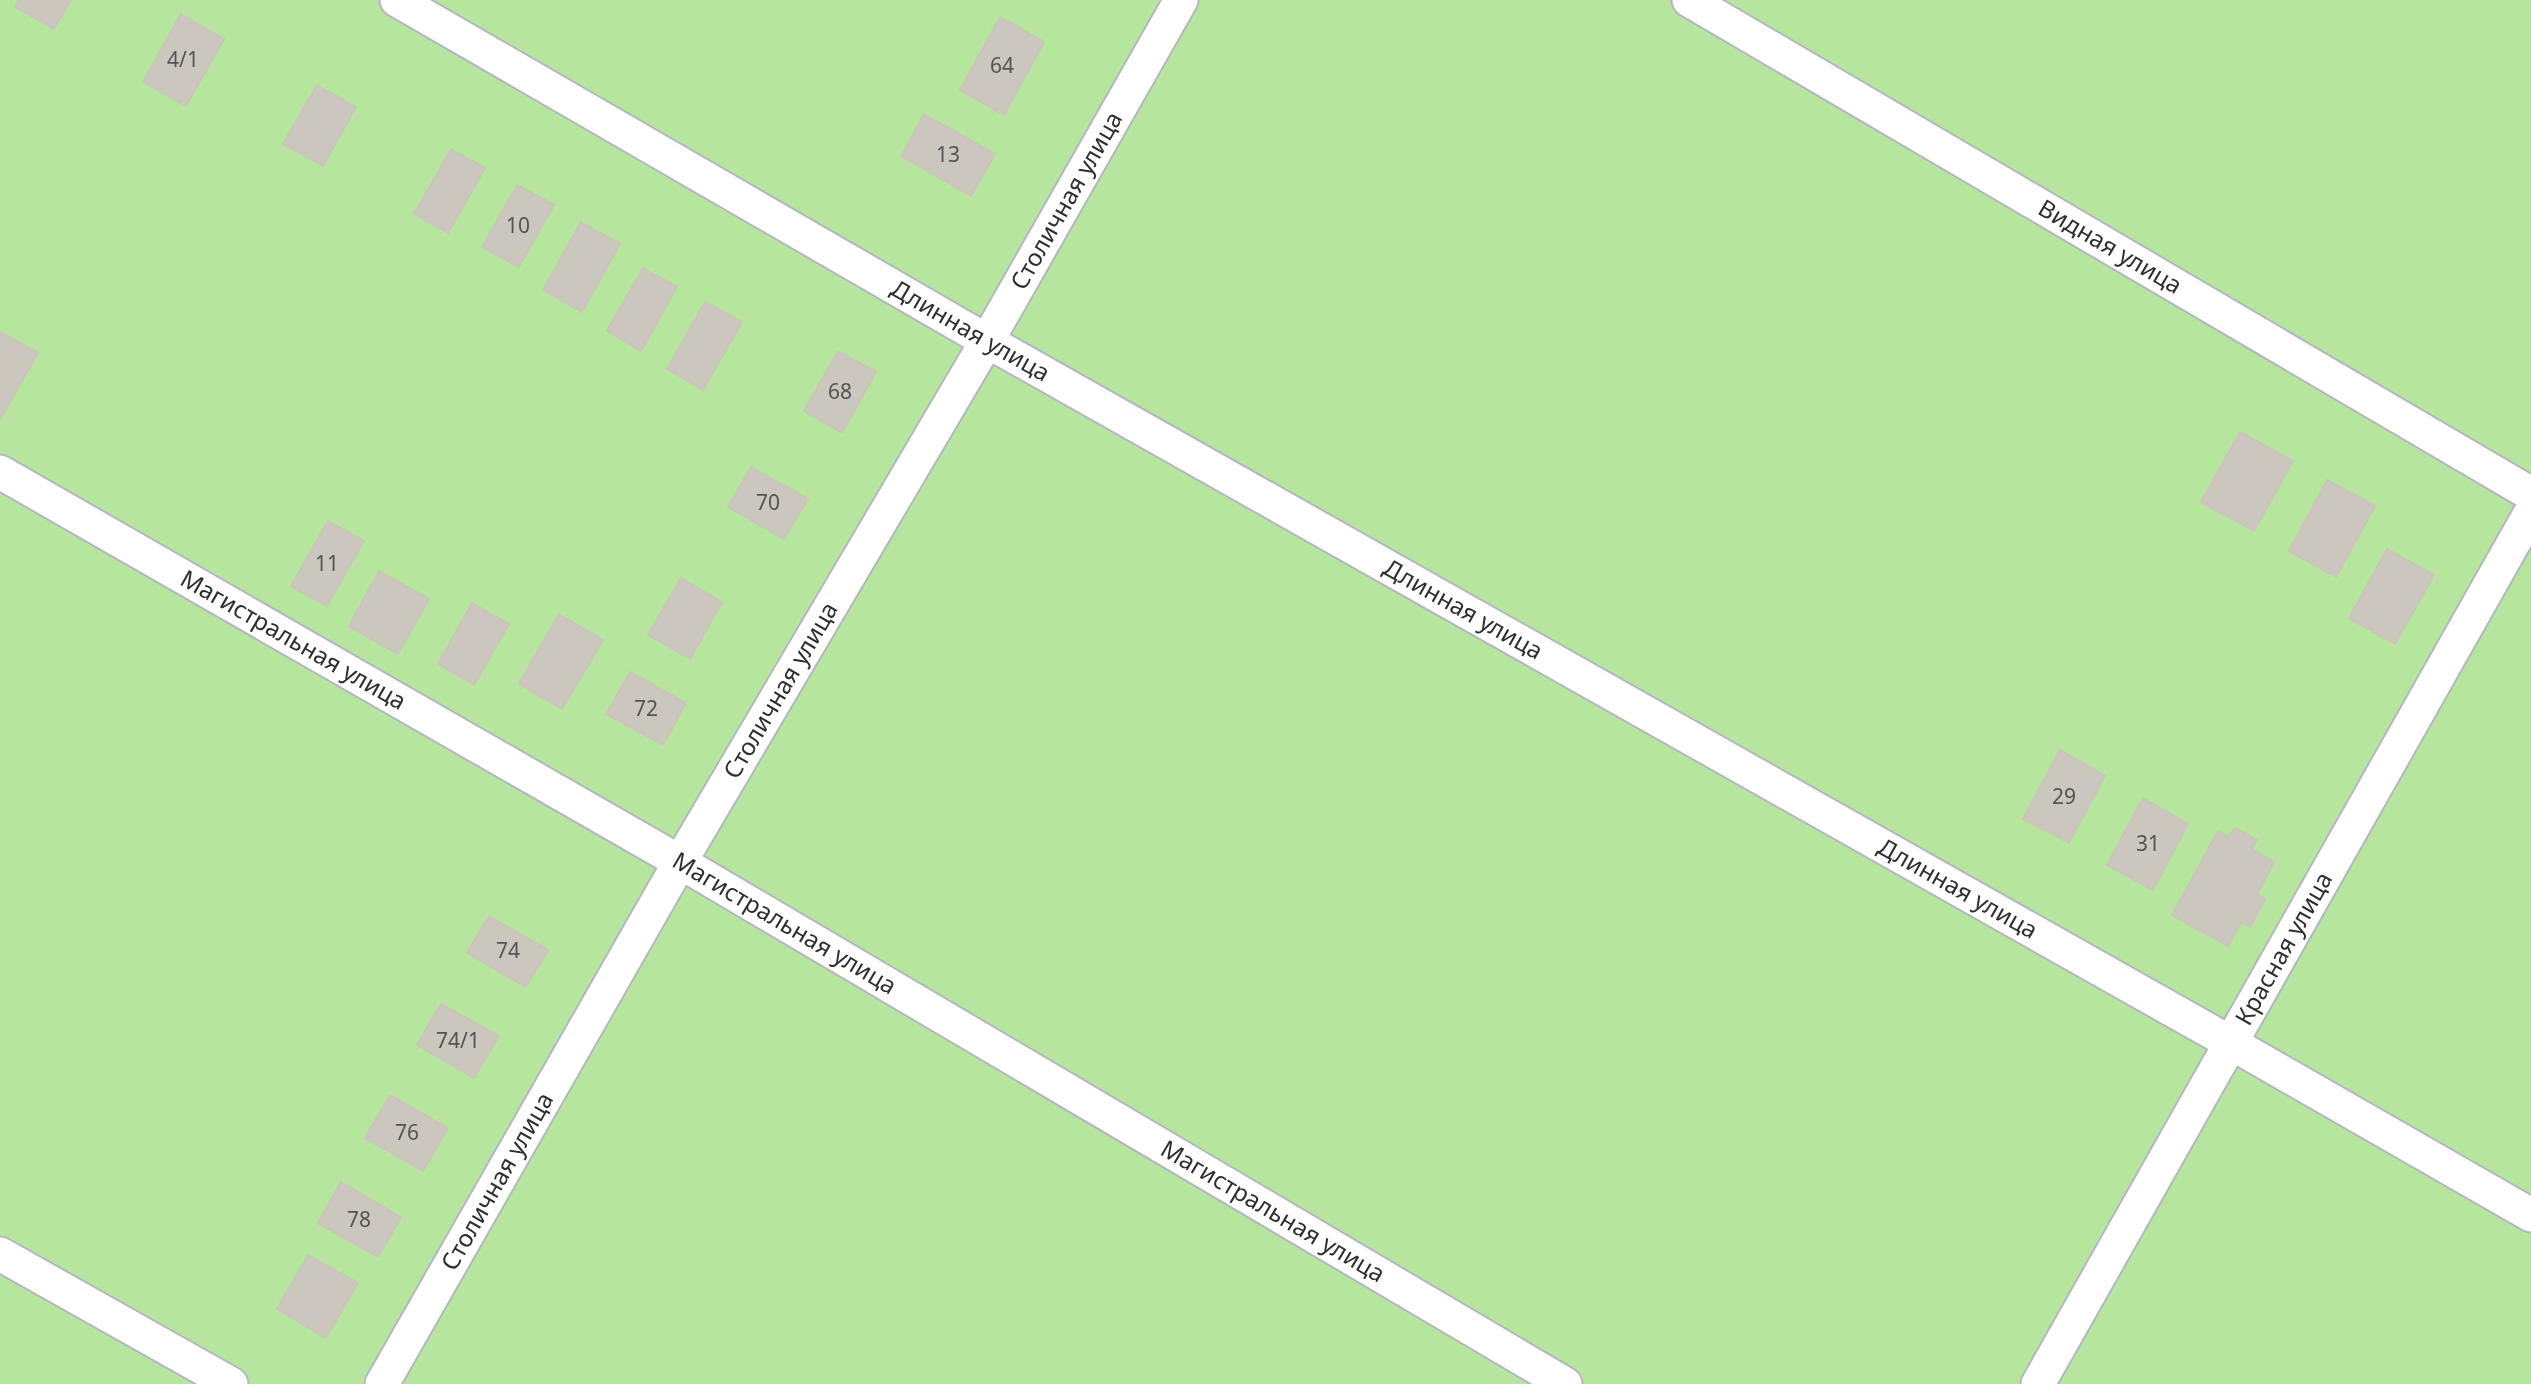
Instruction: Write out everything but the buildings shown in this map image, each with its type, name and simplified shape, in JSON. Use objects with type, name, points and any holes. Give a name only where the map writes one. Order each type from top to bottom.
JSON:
[{"type":"street","name":"Длинная улица","points":[[397,0],[987,341],[2531,1215]]},
{"type":"street","name":"Столичная улица","points":[[382,1384],[680,862],[987,341],[1181,0]]},
{"type":"street","name":"Видная улица","points":[[1689,0],[2531,494]]},
{"type":"street","name":"Магистральная улица","points":[[0,472],[680,862],[1565,1384]]},
{"type":"street","name":"Красная улица","points":[[2038,1384],[2531,512]]},
{"type":"street","points":[[0,1254],[231,1384]]},
{"type":"green space","points":[[0,0],[2531,0],[2531,1384],[0,1384]]}]
